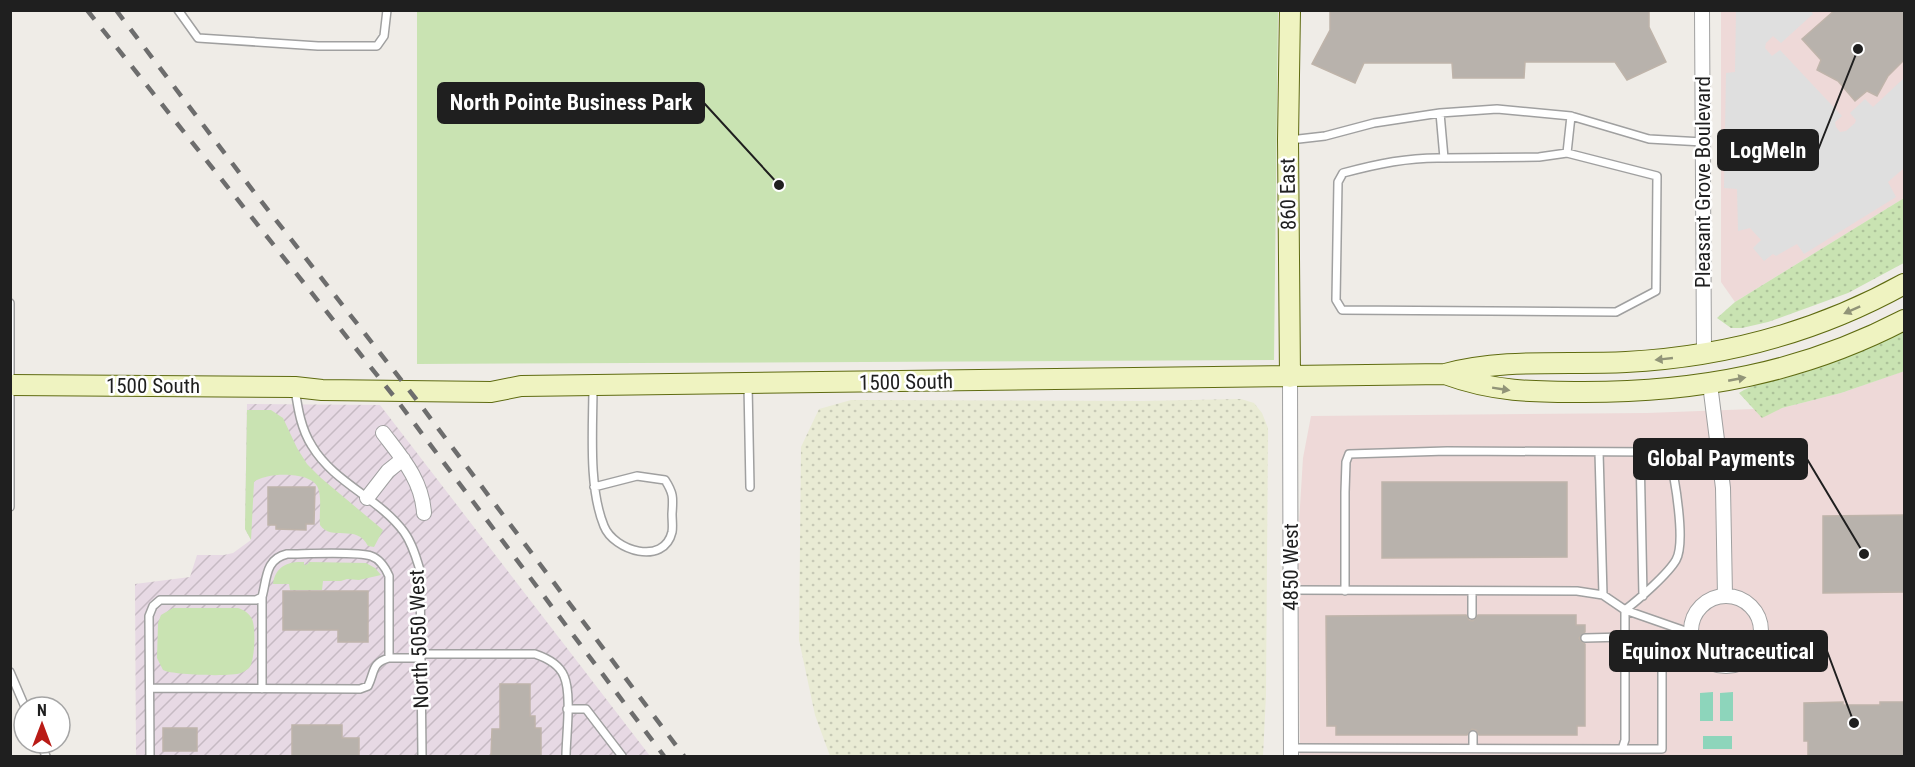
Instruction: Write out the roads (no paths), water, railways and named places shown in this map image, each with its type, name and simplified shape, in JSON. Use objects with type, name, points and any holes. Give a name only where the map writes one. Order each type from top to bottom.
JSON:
[{"type":"street","name":"860 East","points":[[1290,10],[1288,140],[1290,377]]},
{"type":"street","name":"Pleasant Grove Boulevard","points":[[1702,10],[1704,354]]},
{"type":"street","points":[[1290,377],[1445,374],[1492,365],[1625,362],[1704,354],[1757,342],[1807,327],[1856,308],[1905,284]]},
{"type":"street","points":[[1445,374],[1491,388],[1536,393],[1637,391],[1710,384],[1766,373],[1808,361],[1905,320]]},
{"type":"street","name":"1500 South","points":[[11,385],[295,387],[317,379],[339,377],[490,380],[521,386],[593,386],[1290,377]]},
{"type":"street","name":"4850 West","points":[[1290,377],[1290,752]]},
{"type":"street","points":[[1710,384],[1723,488],[1725,596]]},
{"type":"street","points":[[383,433],[418,483],[424,513]]},
{"type":"street","points":[[367,498],[388,471],[403,459]]},
{"type":"street","points":[[1725,596],[1748,604],[1757,617],[1760,633],[1759,640],[1751,654],[1738,663],[1722,666],[1700,655],[1692,641],[1691,633],[1693,618],[1697,610],[1709,600],[1725,596]]},
{"type":"lane","points":[[178,10],[198,38],[318,46],[377,46],[384,36],[387,10]]},
{"type":"lane","points":[[1288,140],[1325,136],[1374,123],[1440,113],[1497,109],[1571,116],[1649,139],[1703,142]]},
{"type":"lane","points":[[1440,113],[1444,158]]},
{"type":"lane","points":[[1567,153],[1571,116]]},
{"type":"lane","points":[[1567,153],[1657,176],[1656,291],[1616,312],[1342,310],[1336,300],[1338,182],[1343,173],[1419,157],[1444,158],[1539,157],[1567,153]]},
{"type":"lane","points":[[10,303],[10,507]]},
{"type":"lane","points":[[748,385],[750,487]]},
{"type":"lane","points":[[593,386],[594,487],[605,530],[626,548],[644,552],[656,550],[666,543],[672,533],[673,493],[665,480],[637,476],[594,487]]},
{"type":"lane","name":"North 5050 West","points":[[295,387],[299,415],[312,448],[404,532],[413,548],[420,570],[422,756]]},
{"type":"lane","points":[[1345,591],[1345,492],[1346,462],[1349,454],[1447,451],[1656,452],[1669,458],[1673,470],[1680,530],[1677,559],[1643,596],[1626,610],[1625,740],[1622,749]]},
{"type":"lane","points":[[1599,452],[1604,595]]},
{"type":"lane","points":[[1640,452],[1643,596]]},
{"type":"lane","points":[[262,689],[262,597],[268,568],[278,556],[286,554],[371,556],[385,566],[389,576],[389,658]]},
{"type":"lane","points":[[1291,590],[1577,591],[1604,595],[1626,610],[1691,633]]},
{"type":"lane","points":[[1472,591],[1472,615]]},
{"type":"lane","points":[[150,756],[149,616],[153,606],[160,600],[256,600],[262,597]]},
{"type":"lane","points":[[1585,638],[1625,638]]},
{"type":"lane","points":[[1290,752],[1473,748],[1662,749],[1662,658],[1654,651],[1625,650]]},
{"type":"lane","points":[[150,688],[360,689],[368,686],[375,665],[389,658],[535,654],[548,659],[558,667],[564,677],[567,709],[566,756]]},
{"type":"lane","points":[[10,672],[20,695]]},
{"type":"lane","points":[[567,709],[586,710],[622,756]]},
{"type":"lane","points":[[1473,735],[1473,748]]},
{"type":"railway","points":[[87,10],[396,399],[664,756]]},
{"type":"railway","points":[[116,10],[254,192],[416,399],[684,756]]},
{"type":"place","name":"LogMeIn","points":[[1858,49]]},
{"type":"place","name":"North Pointe Business Park","points":[[779,185]]},
{"type":"place","name":"Global Payments","points":[[1864,554]]},
{"type":"place","name":"Equinox Nutraceutical","points":[[1854,723]]}]
